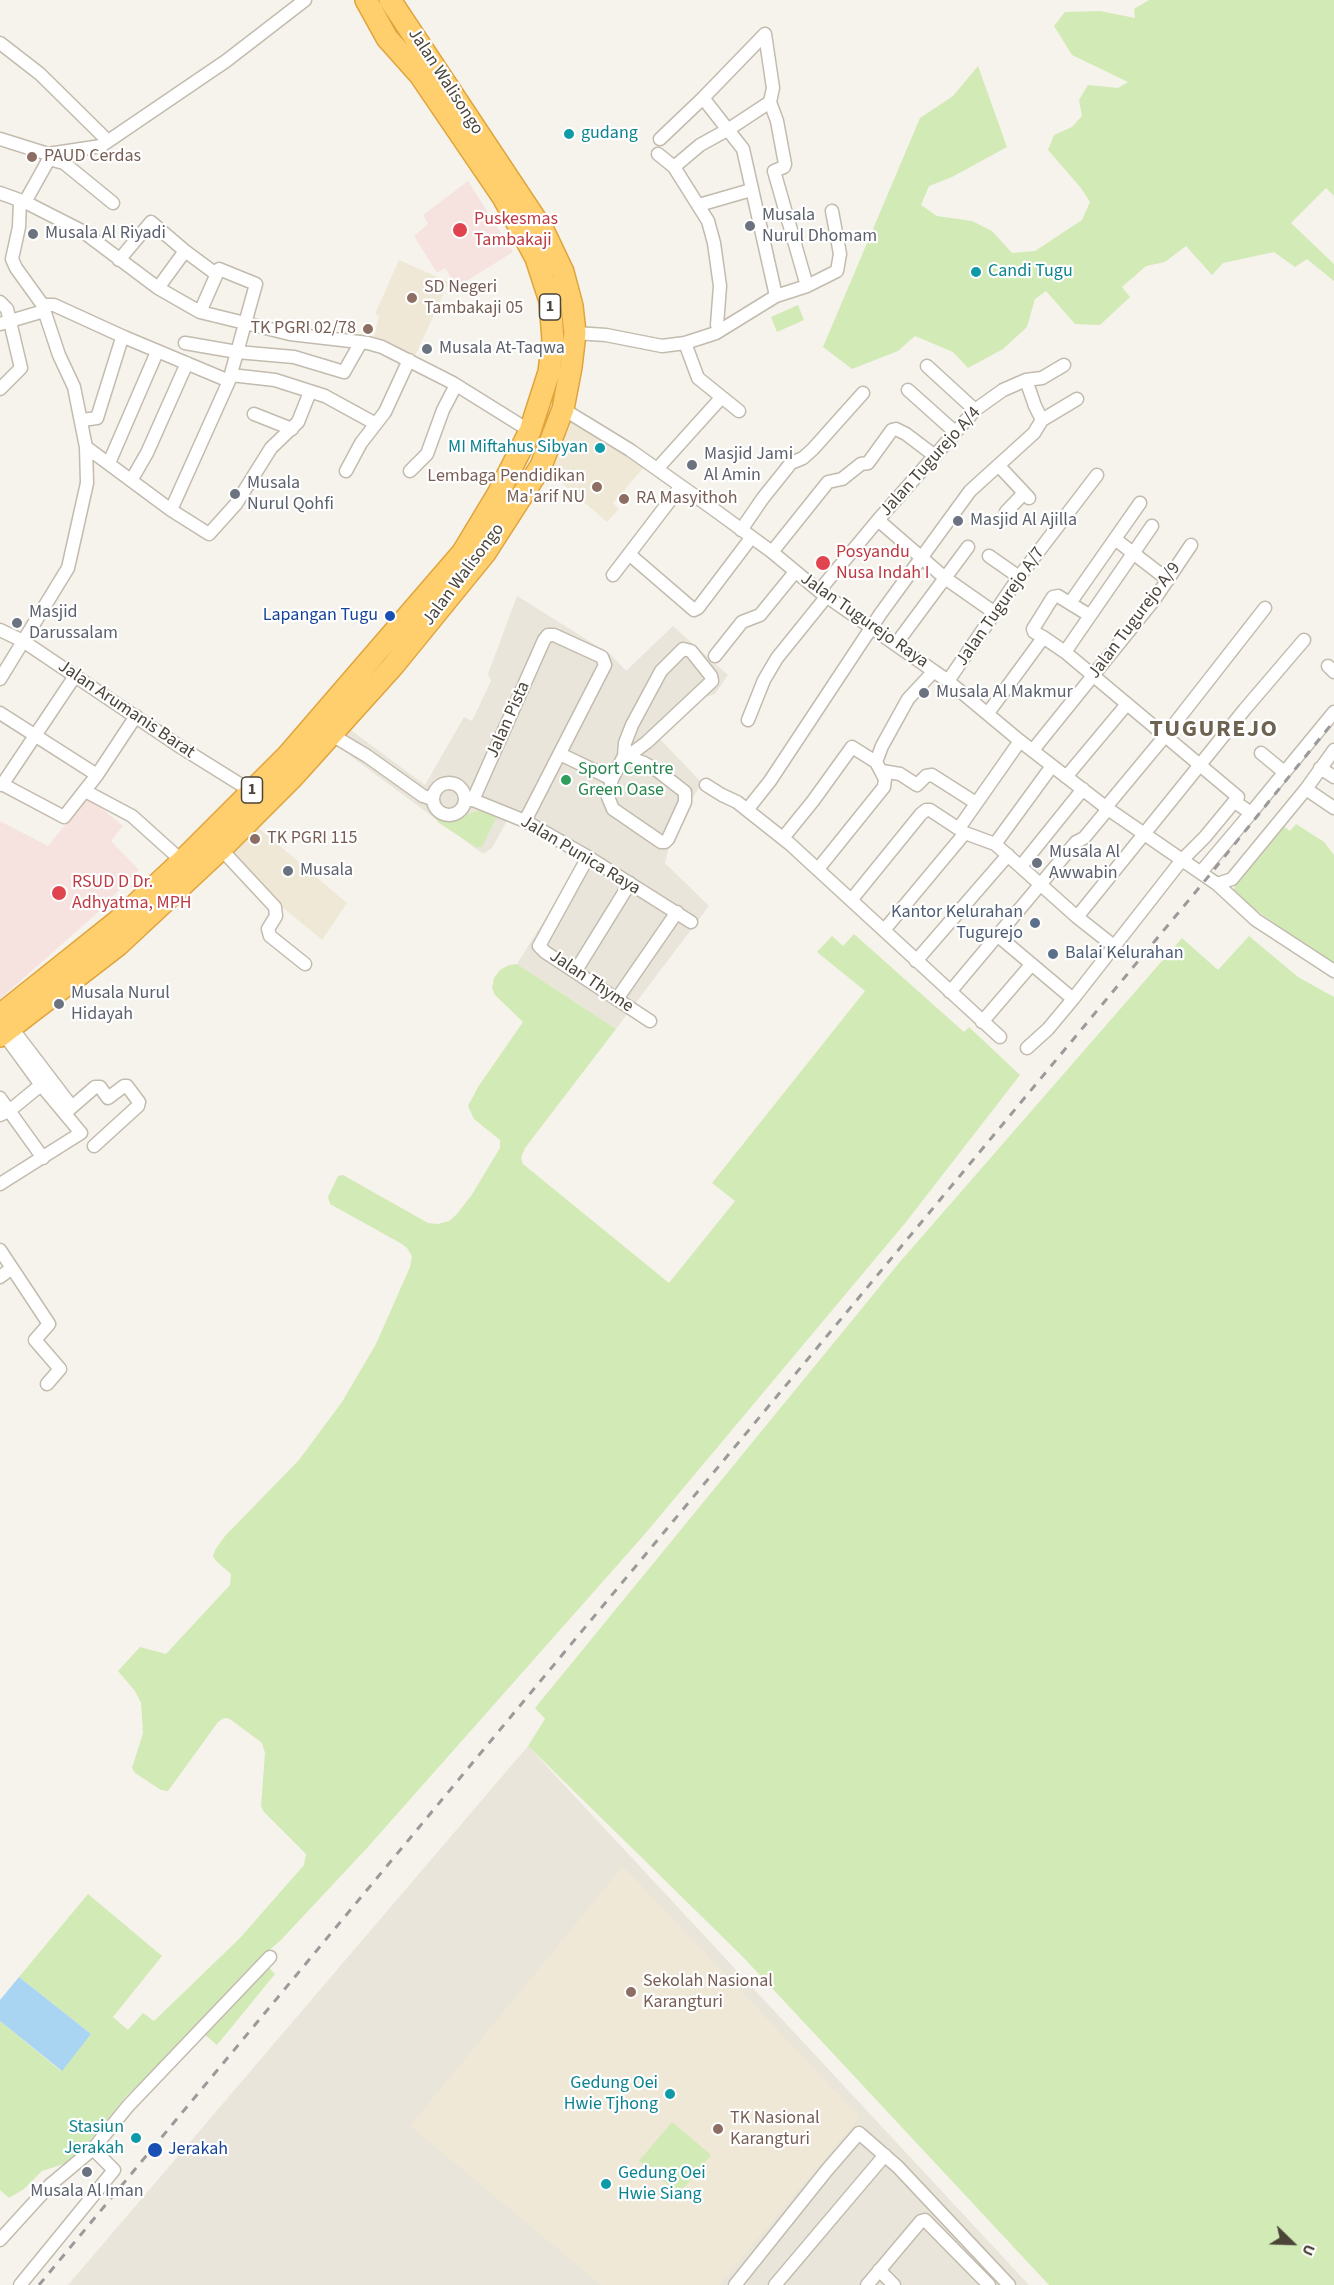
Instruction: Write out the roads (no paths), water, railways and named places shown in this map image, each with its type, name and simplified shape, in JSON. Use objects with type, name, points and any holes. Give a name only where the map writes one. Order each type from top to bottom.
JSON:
[{"type":"highway","name":"Jalan Walisongo","points":[[4,1028],[182,861],[287,756],[463,552],[498,494],[530,431],[549,372],[553,340],[550,301],[536,258],[503,197],[420,75],[387,38],[366,0]]},
{"type":"highway","name":"Jalan Walisongo","points":[[4,1028],[117,946],[221,849],[332,735],[393,666],[485,553],[541,466],[563,408],[575,333],[572,306],[563,272],[544,232],[390,0]]},
{"type":"highway","points":[[376,652],[393,666]]},
{"type":"street","points":[[0,139],[48,154],[100,146],[226,61],[305,0]]},
{"type":"street","points":[[660,139],[765,34],[773,88],[770,102],[777,121],[785,164],[774,171],[807,286]]},
{"type":"street","points":[[0,43],[40,74],[108,141]]},
{"type":"street","points":[[703,98],[743,149],[776,296]]},
{"type":"street","points":[[674,166],[700,145],[770,102]]},
{"type":"street","points":[[658,154],[674,166],[708,220],[720,286],[717,325]]},
{"type":"street","points":[[0,679],[68,568],[86,491],[86,447],[74,387],[58,355],[43,308],[12,259],[22,201],[49,159],[64,163],[113,203]]},
{"type":"street","points":[[699,205],[751,190]]},
{"type":"street","points":[[0,193],[22,201],[82,231],[158,288],[200,312],[290,334],[361,342],[382,347],[456,385],[530,431]]},
{"type":"street","points":[[575,333],[662,346],[686,343],[716,333],[776,296],[807,286],[835,273],[839,266],[838,239],[832,211]]},
{"type":"street","points":[[119,260],[151,222],[216,274]]},
{"type":"street","points":[[158,288],[185,251]]},
{"type":"street","points":[[171,510],[230,378],[243,324],[256,284],[220,268],[200,312]]},
{"type":"street","points":[[0,302],[7,309],[5,322],[21,368],[0,389]]},
{"type":"street","points":[[5,322],[54,305],[157,352],[230,378],[269,379],[325,396],[376,424]]},
{"type":"street","points":[[82,420],[97,418],[122,338],[125,337]]},
{"type":"street","points":[[185,344],[294,357],[344,372],[361,342]]},
{"type":"street","points":[[686,343],[698,378],[739,411]]},
{"type":"street","points":[[109,463],[157,352]]},
{"type":"street","points":[[346,471],[361,443],[385,412],[409,360]]},
{"type":"street","points":[[132,479],[187,363]]},
{"type":"street","name":"Jalan Tugurejo A/4","points":[[748,720],[764,680],[777,658],[823,594],[878,520],[955,432],[975,410],[1003,390],[1026,380],[1042,378],[1065,365]]},
{"type":"street","points":[[927,366],[975,410]]},
{"type":"street","points":[[1026,380],[1042,420]]},
{"type":"street","points":[[410,471],[427,454],[443,410],[456,385]]},
{"type":"street","points":[[908,390],[955,432]]},
{"type":"street","points":[[86,447],[171,510],[206,533],[212,532],[236,504],[262,459],[298,422],[310,392]]},
{"type":"street","points":[[629,554],[672,589],[692,610],[698,608],[746,534],[762,498],[791,463],[803,458],[813,449],[863,393]]},
{"type":"street","points":[[657,469],[721,398]]},
{"type":"street","points":[[747,810],[773,776],[921,557],[970,491],[1034,433],[1042,420],[1077,399]]},
{"type":"street","name":"Jalan Tugurejo Raya","points":[[563,408],[657,469],[772,552],[823,594],[948,681],[1020,741],[1107,808],[1217,884],[1256,920],[1334,971]]},
{"type":"street","points":[[254,414],[292,429]]},
{"type":"street","points":[[772,552],[828,482],[842,479],[861,464],[868,463],[894,429],[906,434],[935,456]]},
{"type":"street","points":[[999,466],[1027,496],[1006,512]]},
{"type":"street","name":"Jalan Tugurejo A/7","points":[[948,681],[1019,577],[1097,475]]},
{"type":"street","points":[[613,575],[681,486]]},
{"type":"street","points":[[1070,603],[1140,503]]},
{"type":"street","points":[[878,520],[945,578],[995,613]]},
{"type":"street","points":[[1065,652],[1152,526]]},
{"type":"street","points":[[1115,539],[1168,580]]},
{"type":"street","name":"Jalan Tugurejo A/9","points":[[1033,750],[1168,580],[1191,545]]},
{"type":"street","points":[[896,644],[968,548]]},
{"type":"street","points":[[989,556],[1019,577]]},
{"type":"street","points":[[716,656],[742,622],[760,615],[795,572]]},
{"type":"street","points":[[1089,615],[1058,596],[1053,597],[1033,629],[1034,632],[1065,652],[1200,765],[1251,813]]},
{"type":"street","points":[[950,992],[1040,883],[1076,842],[1084,838],[1265,608]]},
{"type":"street","name":"Jalan Arumanis Barat","points":[[0,630],[23,641],[251,791]]},
{"type":"street","name":"Jalan Pista","points":[[469,800],[548,635],[554,635],[602,657],[605,665],[561,751]]},
{"type":"street","points":[[988,713],[1043,637]]},
{"type":"street","points":[[1077,917],[1304,640]]},
{"type":"street","points":[[624,756],[647,742],[712,681],[711,676],[691,651],[683,649],[661,671],[632,725],[625,743],[624,756],[613,776],[608,797],[613,809],[661,842],[665,842],[685,802],[685,792],[658,771],[624,756]]},
{"type":"street","points":[[818,869],[884,787],[885,779],[879,766],[882,746],[908,699],[934,671]]},
{"type":"street","points":[[75,676],[1,784],[61,817],[65,816],[85,791],[136,716]]},
{"type":"street","points":[[1066,777],[1127,704]]},
{"type":"street","points":[[1201,872],[1334,712]]},
{"type":"street","points":[[0,713],[96,775]]},
{"type":"street","points":[[332,735],[367,756],[423,796],[433,799]]},
{"type":"street","points":[[885,929],[962,831],[976,803],[1020,741]]},
{"type":"street","points":[[783,838],[852,747],[879,766],[900,774],[917,785],[926,776],[932,776],[976,803]]},
{"type":"street","points":[[1217,884],[1232,879],[1306,789],[1334,750]]},
{"type":"street","points":[[525,821],[561,751],[613,776]]},
{"type":"street","points":[[1261,753],[1284,772]]},
{"type":"street","points":[[995,844],[1052,766]]},
{"type":"street","points":[[1320,768],[1334,777]]},
{"type":"street","points":[[449,783],[460,788],[469,800],[460,811],[448,816],[437,811],[433,799],[438,788],[449,783]]},
{"type":"street","points":[[706,785],[747,810],[783,838],[885,929],[982,1023],[1000,1036]]},
{"type":"street","points":[[1021,866],[1083,789]]},
{"type":"street","points":[[1306,789],[1334,808]]},
{"type":"street","points":[[85,791],[132,816],[182,861]]},
{"type":"street","points":[[1027,1048],[1048,1029],[1181,861],[1236,799]]},
{"type":"street","name":"Jalan Punica Raya","points":[[469,800],[525,821],[588,857],[691,922]]},
{"type":"street","points":[[852,900],[926,810],[937,813],[962,831],[995,844],[1077,917],[1115,947]]},
{"type":"street","points":[[221,849],[275,907],[276,916],[268,929],[270,936],[305,964]]},
{"type":"street","points":[[916,961],[1008,855]]},
{"type":"street","name":"Jalan Thyme","points":[[588,857],[539,946],[650,1021]]},
{"type":"street","points":[[575,972],[630,883]]},
{"type":"street","points":[[617,999],[676,912]]},
{"type":"street","points":[[997,935],[1073,999]]},
{"type":"street","points":[[982,1023],[1031,965]]},
{"type":"street","points":[[0,1184],[81,1133],[69,1110],[4,1028]]},
{"type":"street","points":[[4,1113],[45,1081]]},
{"type":"street","points":[[69,1110],[95,1087],[100,1088],[108,1098],[125,1086],[139,1102],[138,1106],[94,1146]]},
{"type":"street","points":[[0,1098],[4,1113],[43,1158]]},
{"type":"street","points":[[0,1250],[49,1324],[35,1340],[60,1369],[46,1384]]},
{"type":"street","points":[[0,1277],[12,1268]]},
{"type":"street","points":[[0,2240],[50,2185],[93,2149],[129,2106],[270,1957]]},
{"type":"street","points":[[735,2285],[861,2134],[883,2152],[1009,2285]]},
{"type":"street","points":[[20,2285],[114,2170],[93,2149]]},
{"type":"street","points":[[775,2285],[883,2152]]},
{"type":"street","points":[[867,2285],[921,2221],[928,2221],[989,2285]]},
{"type":"street","points":[[879,2270],[894,2285]]},
{"type":"water","points":[[19,1977],[91,2034],[62,2071],[0,2021],[0,2000]]},
{"type":"railway","points":[[39,2285],[1208,877],[1334,721]]},
{"type":"place","name":"gudang","points":[[569,134]]},
{"type":"place","name":"PAUD Cerdas","points":[[32,157]]},
{"type":"place","name":"Musala Nurul Dhomam","points":[[750,226]]},
{"type":"place","name":"Puskesmas Tambakaji","points":[[460,230]]},
{"type":"place","name":"Musala Al Riyadi","points":[[33,234]]},
{"type":"place","name":"Candi Tugu","points":[[976,272]]},
{"type":"place","name":"SD Negeri Tambakaji 05","points":[[412,298]]},
{"type":"place","name":"TK PGRI 02/78","points":[[368,329]]},
{"type":"place","name":"Musala At-Taqwa","points":[[427,349]]},
{"type":"place","name":"MI Miftahus Sibyan","points":[[600,448]]},
{"type":"place","name":"Masjid Jami Al Amin","points":[[692,465]]},
{"type":"place","name":"Lembaga Pendidikan Ma'arif NU","points":[[597,487]]},
{"type":"place","name":"Musala Nurul Qohfi","points":[[235,494]]},
{"type":"place","name":"RA Masyithoh","points":[[624,499]]},
{"type":"place","name":"Masjid Al Ajilla","points":[[958,521]]},
{"type":"place","name":"Posyandu Nusa Indah I","points":[[823,563]]},
{"type":"place","name":"Lapangan Tugu","points":[[390,616]]},
{"type":"place","name":"Masjid Darussalam","points":[[17,623]]},
{"type":"place","name":"Musala Al Makmur","points":[[924,693]]},
{"type":"place","name":"Sport Centre Green Oase","points":[[566,780]]},
{"type":"place","name":"TK PGRI 115","points":[[255,839]]},
{"type":"place","name":"Musala Al Awwabin","points":[[1037,863]]},
{"type":"place","name":"Musala","points":[[288,871]]},
{"type":"place","name":"RSUD D Dr. Adhyatma, MPH","points":[[59,893]]},
{"type":"place","name":"Kantor Kelurahan Tugurejo","points":[[1035,923]]},
{"type":"place","name":"Balai Kelurahan","points":[[1053,954]]},
{"type":"place","name":"Musala Nurul Hidayah","points":[[59,1004]]},
{"type":"place","name":"Sekolah Nasional Karangturi","points":[[631,1992]]},
{"type":"place","name":"Gedung Oei Hwie Tjhong","points":[[670,2094]]},
{"type":"place","name":"TK Nasional Karangturi","points":[[718,2129]]},
{"type":"place","name":"Stasiun Jerakah","points":[[136,2138]]},
{"type":"place","name":"Jerakah","points":[[155,2150]]},
{"type":"place","name":"Musala Al Iman","points":[[87,2172]]},
{"type":"place","name":"Gedung Oei Hwie Siang","points":[[606,2184]]},
{"type":"district","name":"TUGUREJO","points":[[1214,731]]}]
